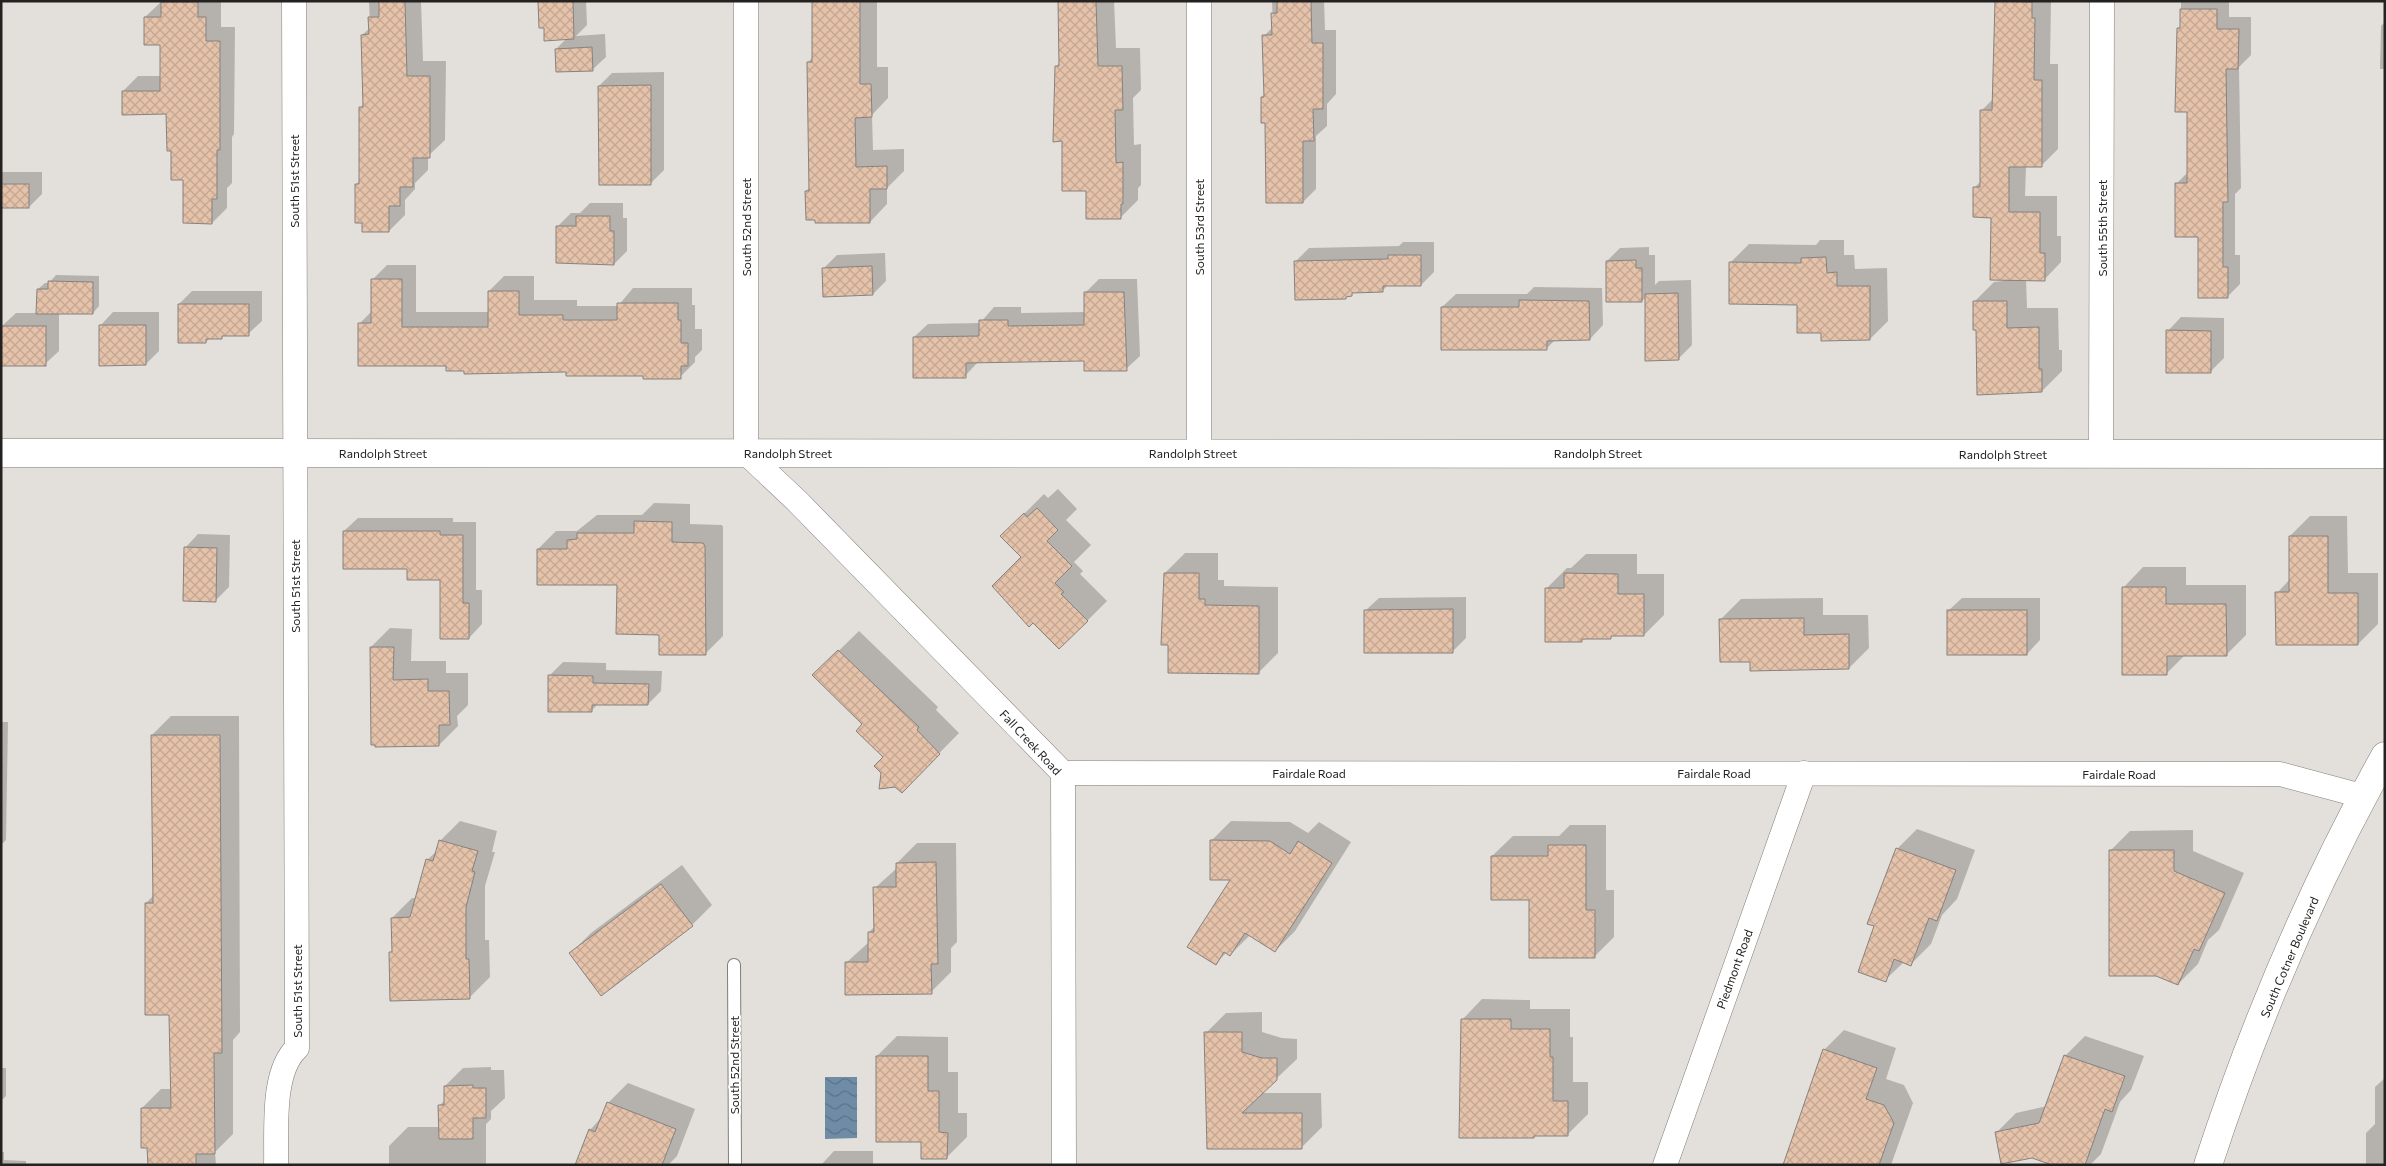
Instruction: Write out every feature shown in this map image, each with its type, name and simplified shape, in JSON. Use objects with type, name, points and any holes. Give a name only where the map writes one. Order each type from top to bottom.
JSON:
[{"type":"main road","name":"Randolph Street","points":[[1,453],[2385,454]]},
{"type":"main road","name":"South Cotner Boulevard","points":[[2208,1165],[2232,1095],[2283,966],[2362,796],[2385,756]]},
{"type":"street","name":"South 51st Street","points":[[276,1165],[280,1084],[283,1068],[297,1048],[294,1]]},
{"type":"street","name":"South 52nd Street","points":[[746,1],[746,453]]},
{"type":"street","name":"South 53rd Street","points":[[1198,1],[1199,453]]},
{"type":"street","name":"South 55th Street","points":[[2101,454],[2102,1]]},
{"type":"street","name":"Fall Creek Road","points":[[746,453],[796,501],[1063,773],[1064,1165]]},
{"type":"street","name":"Fairdale Road","points":[[1063,773],[2280,774],[2362,796]]},
{"type":"street","name":"Piedmont Road","points":[[1665,1165],[1804,773]]},
{"type":"lane","name":"South 52nd Street","points":[[734,965],[734,1165]]},
{"type":"water","points":[[825,1077],[857,1077],[857,1138],[825,1139]]},
{"type":"building","points":[[379,1],[405,1],[407,76],[430,76],[430,158],[413,158],[413,187],[400,187],[400,206],[389,206],[389,232],[362,232],[362,223],[355,223],[355,184],[359,184],[359,107],[363,107],[361,35],[369,34],[368,17],[379,17]]},
{"type":"building","points":[[538,1],[573,1],[574,39],[544,41],[544,28],[539,28]]},
{"type":"building","points":[[812,1],[860,1],[860,84],[871,84],[872,117],[855,118],[856,167],[887,166],[887,189],[870,189],[870,223],[815,223],[815,220],[806,220],[805,191],[809,191],[807,62],[812,62]]},
{"type":"building","points":[[1058,1],[1096,1],[1098,66],[1122,66],[1123,110],[1115,110],[1116,163],[1123,162],[1121,219],[1086,219],[1086,191],[1062,191],[1062,141],[1053,142],[1055,66],[1059,66]]},
{"type":"building","points":[[1277,1],[1311,1],[1312,43],[1323,43],[1323,109],[1313,109],[1314,141],[1303,141],[1303,203],[1266,203],[1265,123],[1261,123],[1261,97],[1264,97],[1262,35],[1272,35],[1271,13],[1277,13]]},
{"type":"building","points":[[1995,1],[2032,2],[2032,18],[2035,18],[2034,80],[2042,80],[2042,167],[2009,167],[2009,212],[2040,212],[2040,253],[2045,253],[2045,281],[1990,280],[1991,218],[1973,217],[1973,187],[1980,187],[1980,110],[1992,110]]},
{"type":"building","points":[[161,2],[198,2],[198,17],[206,17],[206,41],[220,41],[220,150],[217,150],[217,199],[212,199],[212,224],[183,223],[183,180],[171,180],[171,151],[167,151],[166,114],[122,115],[122,91],[160,91],[160,45],[144,45],[144,17],[161,17]]},
{"type":"building","points":[[2180,9],[2217,9],[2217,29],[2239,29],[2238,69],[2226,69],[2228,202],[2223,202],[2223,267],[2228,267],[2228,298],[2198,298],[2198,237],[2175,237],[2175,183],[2187,183],[2187,112],[2175,112],[2177,28],[2180,28]]},
{"type":"building","points":[[592,47],[593,71],[556,72],[555,49]]},
{"type":"building","points":[[651,85],[651,185],[599,185],[598,86]]},
{"type":"building","points":[[1,184],[29,184],[29,208],[1,208]]},
{"type":"building","points":[[576,216],[610,216],[610,231],[614,231],[614,265],[556,263],[556,226],[576,226]]},
{"type":"building","points":[[1388,255],[1421,255],[1421,286],[1383,286],[1383,292],[1352,293],[1352,296],[1346,297],[1346,299],[1295,300],[1294,261],[1388,259]]},
{"type":"building","points":[[1826,257],[1827,273],[1837,272],[1837,286],[1870,286],[1870,340],[1821,341],[1821,333],[1797,333],[1797,305],[1729,304],[1729,262],[1801,263],[1801,258]]},
{"type":"building","points":[[1636,260],[1636,268],[1642,268],[1642,302],[1606,302],[1606,261]]},
{"type":"building","points":[[872,266],[873,295],[823,297],[822,268]]},
{"type":"building","points":[[371,279],[402,279],[402,327],[488,327],[488,291],[519,291],[519,315],[563,315],[563,320],[617,320],[617,303],[678,303],[678,320],[681,320],[681,343],[688,343],[688,366],[681,366],[681,379],[643,379],[643,376],[566,376],[566,372],[464,374],[464,371],[446,371],[446,366],[358,366],[358,323],[371,323]]},
{"type":"building","points":[[48,281],[93,282],[93,314],[36,314],[37,289],[48,289]]},
{"type":"building","points":[[1084,292],[1124,292],[1127,371],[1084,371],[1084,361],[966,363],[966,378],[913,378],[913,337],[979,336],[979,320],[1008,320],[1008,326],[1084,325]]},
{"type":"building","points":[[1678,293],[1679,360],[1645,361],[1645,294]]},
{"type":"building","points":[[1519,300],[1589,301],[1590,340],[1547,341],[1547,350],[1441,350],[1441,307],[1519,307]]},
{"type":"building","points":[[1973,301],[2007,301],[2007,328],[2039,327],[2039,369],[2042,369],[2042,392],[1977,395],[1976,330],[1973,330]]},
{"type":"building","points":[[178,304],[249,304],[249,336],[222,336],[222,339],[206,339],[206,343],[178,343]]},
{"type":"building","points":[[99,325],[146,325],[146,365],[99,366]]},
{"type":"building","points":[[1,326],[46,326],[46,366],[1,366]]},
{"type":"building","points":[[2166,330],[2211,331],[2211,373],[2166,373]]},
{"type":"building","points":[[1037,508],[1058,530],[1047,541],[1072,566],[1055,583],[1064,592],[1061,594],[1088,621],[1059,649],[1033,623],[1029,627],[992,586],[1021,557],[1000,536],[1024,513],[1027,517]]},
{"type":"building","points":[[634,521],[672,522],[672,542],[703,543],[705,546],[706,655],[659,655],[659,635],[616,634],[617,585],[537,585],[537,549],[567,549],[567,540],[577,539],[577,533],[634,533]]},
{"type":"building","points":[[343,531],[440,531],[440,535],[463,535],[463,603],[469,603],[469,639],[440,639],[440,580],[407,580],[407,569],[343,569]]},
{"type":"building","points":[[2289,536],[2328,536],[2328,593],[2358,593],[2358,645],[2276,645],[2275,592],[2289,592]]},
{"type":"building","points":[[184,547],[217,548],[216,602],[183,601]]},
{"type":"building","points":[[1164,573],[1199,573],[1199,599],[1205,599],[1205,605],[1259,606],[1259,674],[1168,673],[1168,645],[1161,645]]},
{"type":"building","points":[[1564,573],[1618,574],[1618,594],[1644,594],[1644,636],[1611,636],[1611,639],[1582,639],[1582,642],[1545,642],[1545,588],[1564,588]]},
{"type":"building","points":[[2122,587],[2166,587],[2166,604],[2226,604],[2227,656],[2167,656],[2167,675],[2122,675]]},
{"type":"building","points":[[1453,609],[1453,653],[1364,653],[1364,610]]},
{"type":"building","points":[[1947,610],[2027,610],[2027,655],[1947,655]]},
{"type":"building","points":[[1804,618],[1804,635],[1849,634],[1849,669],[1750,671],[1750,662],[1720,662],[1719,619]]},
{"type":"building","points":[[370,647],[394,647],[393,680],[428,679],[428,691],[449,691],[450,725],[439,725],[439,746],[375,747],[375,745],[371,745]]},
{"type":"building","points":[[838,650],[919,727],[917,730],[940,754],[902,793],[895,787],[879,789],[881,773],[874,766],[883,757],[856,731],[862,724],[812,675]]},
{"type":"building","points":[[548,675],[593,676],[593,683],[649,684],[648,705],[592,705],[592,712],[548,712]]},
{"type":"building","points":[[151,735],[220,735],[222,1053],[214,1053],[215,1154],[196,1154],[196,1165],[148,1165],[147,1148],[141,1148],[141,1108],[171,1108],[169,1015],[145,1015],[145,903],[153,903]]},
{"type":"building","points":[[439,840],[478,851],[472,871],[475,872],[466,907],[466,959],[469,959],[470,999],[390,1001],[389,952],[392,952],[391,918],[410,917],[426,859],[433,861]]},
{"type":"building","points":[[1210,840],[1270,841],[1290,854],[1298,841],[1332,863],[1275,952],[1245,933],[1230,956],[1224,952],[1216,965],[1187,947],[1230,880],[1210,880]]},
{"type":"building","points":[[1548,845],[1586,845],[1586,910],[1595,910],[1595,958],[1529,958],[1529,900],[1491,900],[1491,856],[1548,856]]},
{"type":"building","points":[[1896,848],[1956,870],[1937,921],[1929,918],[1911,966],[1894,959],[1886,982],[1858,972],[1874,926],[1867,924]]},
{"type":"building","points":[[2109,850],[2174,850],[2174,871],[2225,893],[2199,951],[2194,949],[2178,985],[2156,976],[2109,976]]},
{"type":"building","points":[[936,862],[938,964],[931,964],[932,994],[845,995],[845,962],[868,962],[868,932],[874,932],[873,887],[896,887],[896,863]]},
{"type":"building","points":[[661,884],[693,926],[601,996],[569,953]]},
{"type":"building","points":[[1461,1019],[1511,1019],[1511,1029],[1550,1029],[1550,1057],[1553,1057],[1553,1101],[1568,1101],[1568,1136],[1459,1138]]},
{"type":"building","points":[[1204,1032],[1242,1032],[1242,1052],[1262,1058],[1277,1058],[1277,1080],[1242,1113],[1302,1113],[1302,1149],[1207,1149]]},
{"type":"building","points":[[1823,1049],[1877,1068],[1866,1099],[1884,1105],[1894,1123],[1879,1165],[1783,1165]]},
{"type":"building","points":[[2064,1055],[2125,1076],[2112,1112],[2105,1109],[2085,1165],[2052,1165],[2032,1158],[2001,1164],[1995,1132],[2039,1123]]},
{"type":"building","points":[[876,1056],[928,1056],[928,1091],[939,1091],[939,1132],[948,1133],[947,1159],[921,1159],[921,1142],[876,1142]]},
{"type":"building","points":[[473,1085],[473,1088],[486,1088],[486,1118],[473,1118],[473,1139],[439,1139],[438,1105],[444,1105],[444,1086]]},
{"type":"building","points":[[607,1102],[676,1129],[662,1165],[575,1165],[589,1129],[595,1132]]}]
